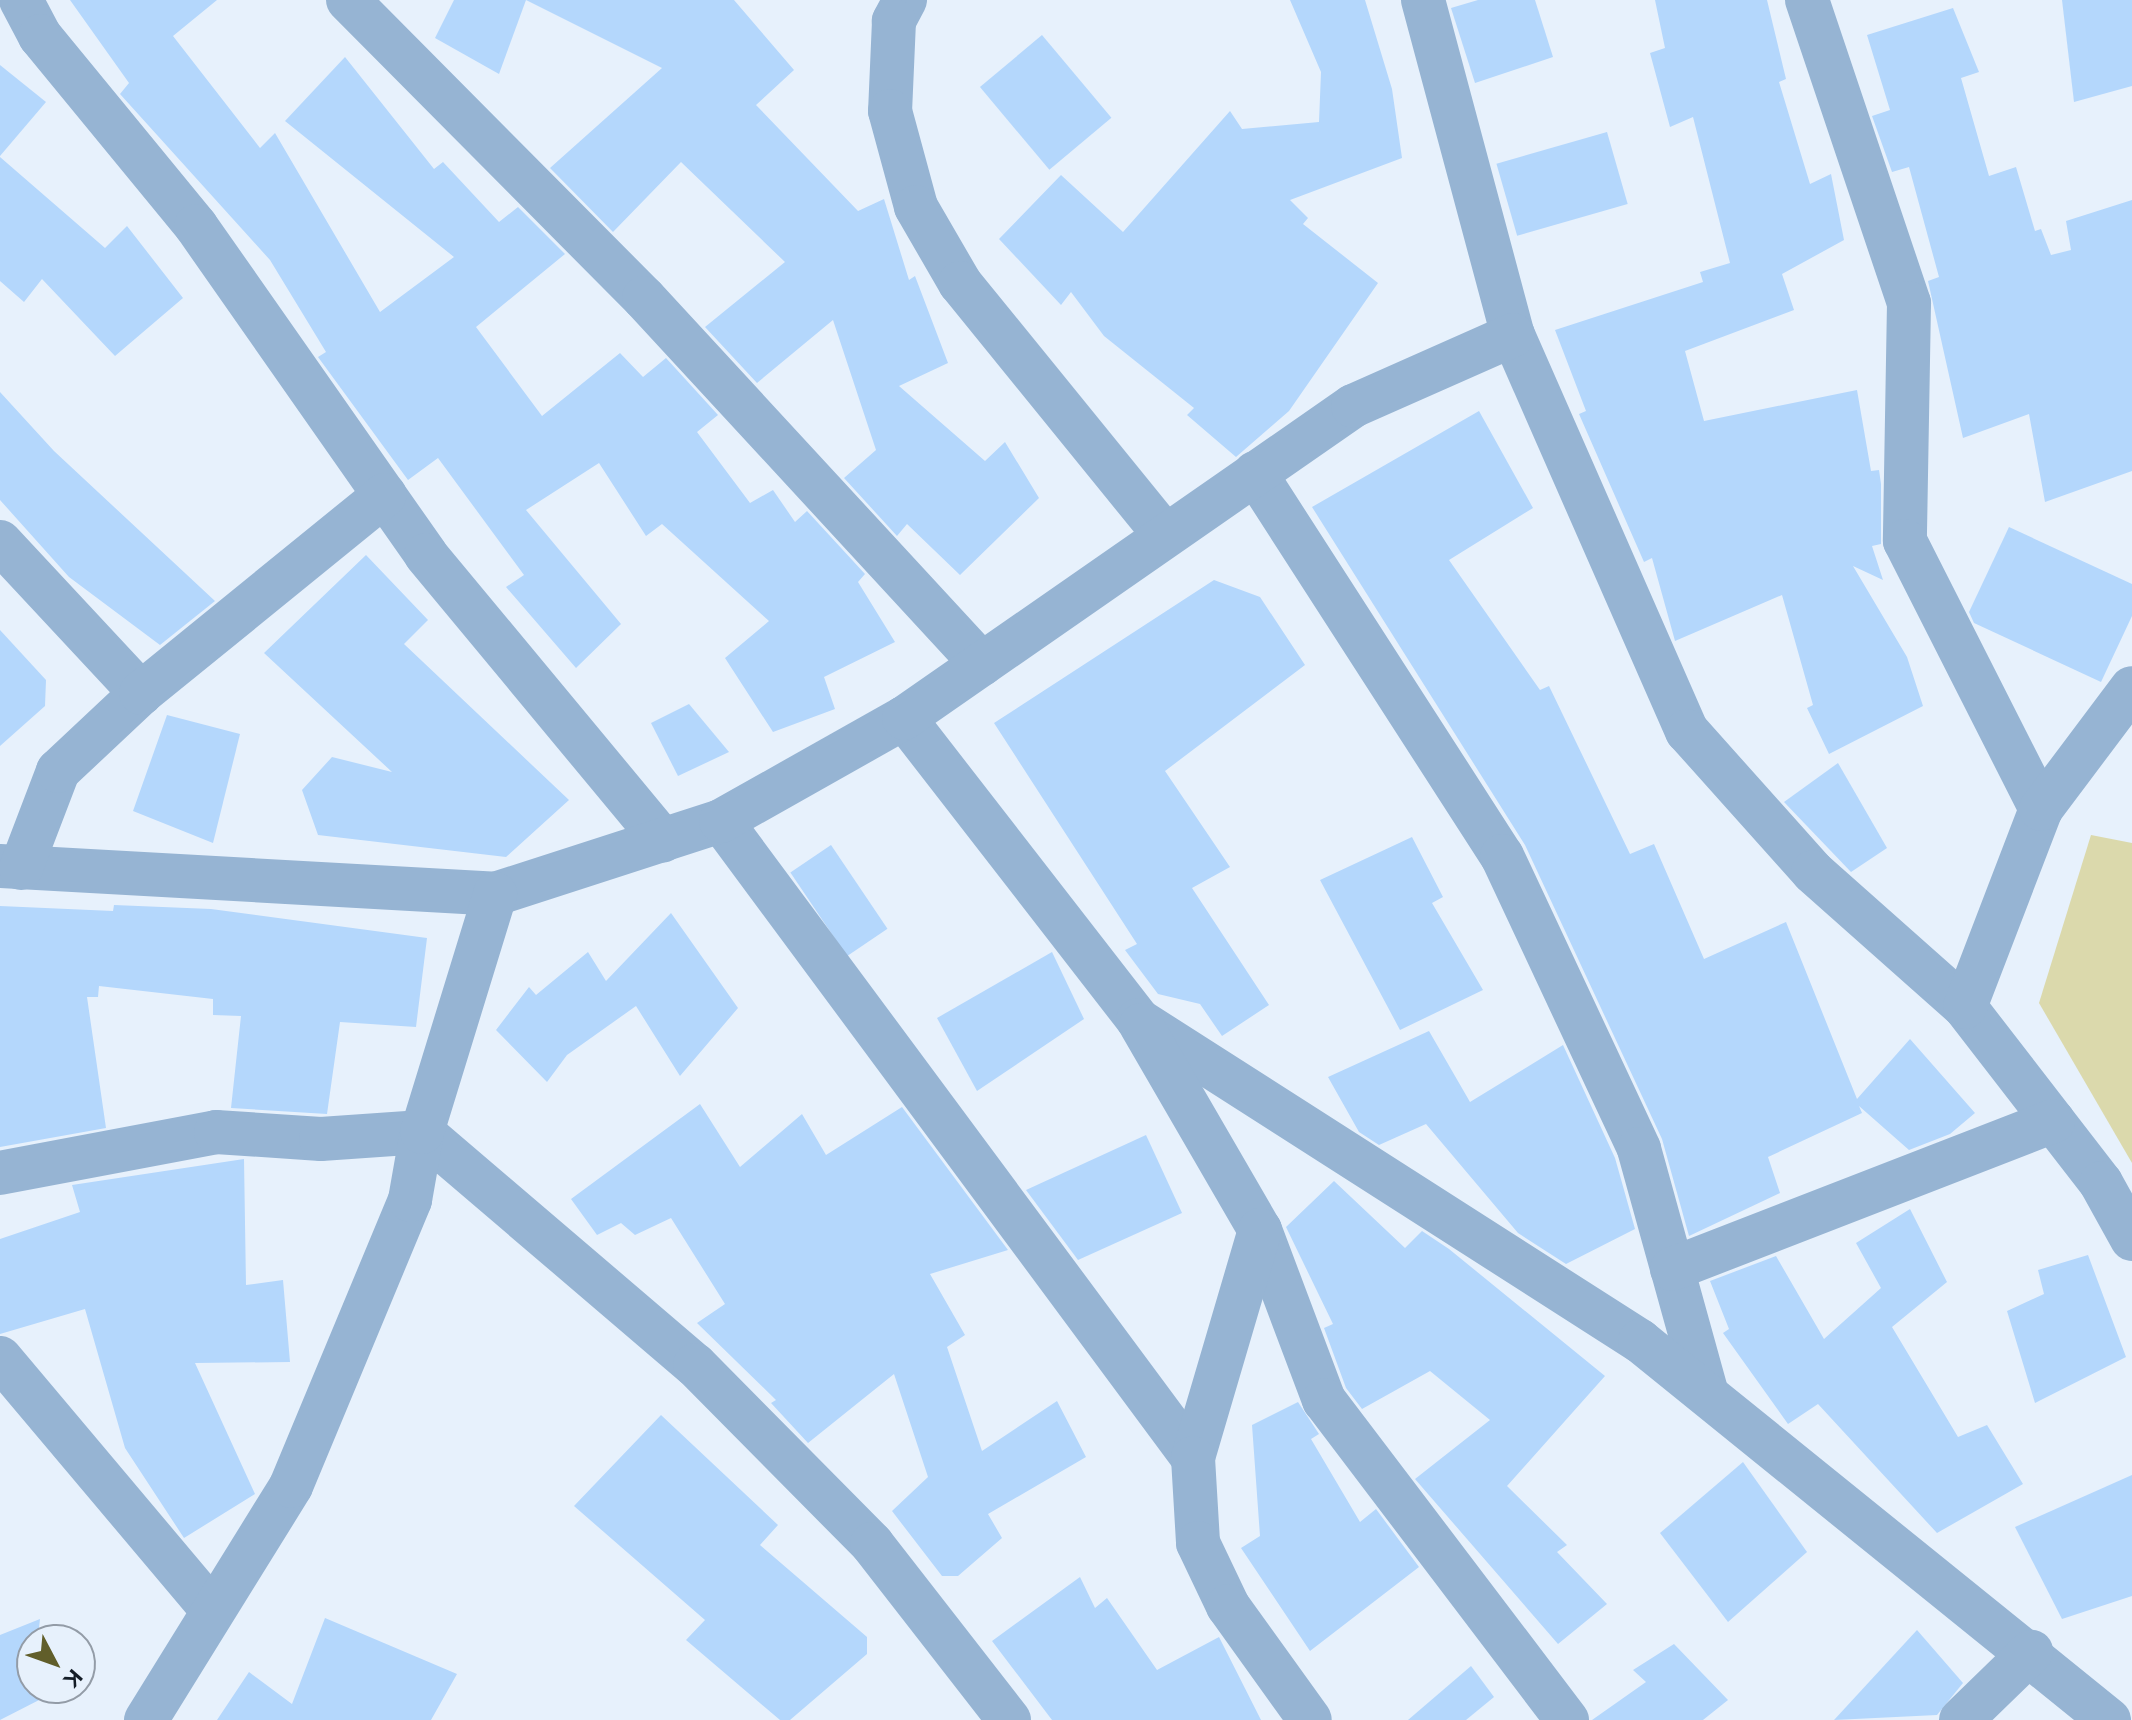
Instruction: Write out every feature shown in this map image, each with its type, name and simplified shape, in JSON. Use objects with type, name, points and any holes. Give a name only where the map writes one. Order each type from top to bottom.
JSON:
[{"type":"street","points":[[21,0],[40,36],[196,226],[385,495],[663,840]]},
{"type":"street","points":[[348,0],[644,298],[982,664]]},
{"type":"street","points":[[905,0],[894,21],[890,111],[916,207],[960,283],[1165,535]]},
{"type":"street","points":[[1423,0],[1513,335],[1687,731],[1813,872],[1965,1007],[2053,1121],[2132,1239]]},
{"type":"street","points":[[1807,0],[1909,303],[1905,541],[2041,809]]},
{"type":"street","points":[[385,495],[141,693],[58,771],[11,867],[495,894],[721,821],[904,718],[1353,406],[1513,335]]},
{"type":"street","points":[[1255,473],[1502,856],[1639,1149],[1707,1394]]},
{"type":"street","points":[[0,542],[141,693]]},
{"type":"street","points":[[1965,1007],[2041,809],[2132,688]]},
{"type":"street","points":[[904,718],[1138,1020],[1260,1230],[1324,1400],[1567,1720]]},
{"type":"street","points":[[721,821],[1193,1458]]},
{"type":"street","points":[[146,1720],[291,1486],[410,1200],[422,1132],[495,894]]},
{"type":"street","points":[[1138,1020],[1640,1341],[2031,1652],[2109,1720]]},
{"type":"street","points":[[1672,1269],[2053,1121]]},
{"type":"street","points":[[0,1173],[216,1132],[321,1139],[422,1132],[695,1365],[872,1544],[1009,1720]]},
{"type":"street","points":[[1260,1230],[1193,1458],[1198,1543],[1228,1606],[1310,1720]]},
{"type":"street","points":[[0,1358],[212,1610]]},
{"type":"street","points":[[1961,1720],[2031,1652]]},
{"type":"shaded area","points":[[2091,835],[2132,843],[2132,1163],[2039,1003]]},
{"type":"building","points":[[70,0],[217,0],[173,36],[260,148],[275,133],[380,312],[454,257],[285,121],[345,57],[434,169],[443,162],[499,222],[518,207],[565,254],[476,327],[542,416],[620,353],[643,377],[666,358],[718,415],[697,432],[750,503],[773,490],[795,522],[807,511],[865,574],[858,582],[895,642],[824,677],[835,709],[773,732],[725,658],[769,621],[662,524],[646,536],[599,463],[526,510],[621,624],[576,668],[506,587],[524,575],[438,458],[408,480],[318,357],[326,352],[270,260],[120,94],[129,83]]},
{"type":"building","points":[[454,0],[526,0],[499,74],[435,38]]},
{"type":"building","points":[[526,0],[734,0],[794,70],[756,105],[858,211],[884,199],[909,280],[915,276],[948,363],[899,386],[985,461],[1005,442],[1039,498],[960,575],[907,524],[897,536],[844,478],[876,450],[833,320],[757,383],[705,327],[785,262],[681,162],[613,232],[550,168],[662,68]]},
{"type":"building","points":[[1290,0],[1365,0],[1392,89],[1402,158],[1290,200],[1308,218],[1303,224],[1378,283],[1289,411],[1236,457],[1187,415],[1194,408],[1104,336],[1071,292],[1061,305],[999,239],[1061,175],[1123,232],[1230,111],[1242,129],[1319,122],[1321,72]]},
{"type":"building","points":[[1478,0],[1535,0],[1553,57],[1475,83],[1451,8]]},
{"type":"building","points":[[1655,0],[1767,0],[1786,79],[1779,82],[1810,184],[1831,174],[1844,240],[1782,274],[1794,310],[1685,351],[1704,421],[1857,390],[1871,471],[1879,470],[1881,484],[1881,544],[1872,546],[1883,580],[1853,566],[1907,657],[1923,706],[1829,754],[1807,708],[1813,705],[1782,595],[1675,641],[1652,558],[1644,562],[1579,414],[1586,411],[1555,330],[1703,282],[1700,272],[1730,263],[1693,117],[1670,127],[1650,53],[1665,48]]},
{"type":"building","points":[[2062,0],[2132,0],[2132,86],[2074,102]]},
{"type":"building","points":[[1953,8],[1979,72],[1961,78],[1989,176],[2016,167],[2035,231],[2041,229],[2051,255],[2071,250],[2066,221],[2132,200],[2132,471],[2045,502],[2029,414],[1963,438],[1928,281],[1939,277],[1909,167],[1892,172],[1872,116],[1890,110],[1867,35]]},
{"type":"building","points":[[1042,35],[1111,118],[1049,170],[980,87]]},
{"type":"building","points":[[0,65],[46,102],[0,156]]},
{"type":"building","points":[[1607,132],[1628,204],[1517,236],[1496,164]]},
{"type":"building","points":[[0,157],[105,248],[127,226],[183,298],[115,356],[42,279],[24,302],[0,281]]},
{"type":"building","points":[[0,392],[54,451],[215,601],[160,645],[69,577],[0,500]]},
{"type":"building","points":[[1479,411],[1533,508],[1449,560],[1540,690],[1549,686],[1630,854],[1654,844],[1704,959],[1786,922],[1857,1099],[1910,1039],[1975,1113],[1950,1134],[1909,1150],[1859,1106],[1862,1113],[1768,1157],[1780,1193],[1689,1236],[1662,1139],[1525,845],[1312,507]]},
{"type":"building","points":[[2009,527],[2132,584],[2132,616],[2101,682],[1974,623],[1969,612]]},
{"type":"building","points":[[366,555],[428,620],[404,644],[569,800],[506,857],[318,835],[302,790],[332,757],[392,772],[264,653]]},
{"type":"building","points":[[1214,580],[1260,597],[1305,665],[1165,771],[1230,867],[1192,888],[1269,1005],[1222,1036],[1200,1004],[1158,994],[1125,950],[1137,944],[994,723]]},
{"type":"building","points":[[0,630],[46,680],[45,706],[0,746]]},
{"type":"building","points":[[689,704],[729,752],[678,776],[651,723]]},
{"type":"building","points":[[167,715],[240,734],[213,843],[133,811]]},
{"type":"building","points":[[1838,763],[1887,848],[1851,872],[1784,802]]},
{"type":"building","points":[[1412,837],[1443,897],[1432,903],[1483,990],[1400,1030],[1320,880]]},
{"type":"building","points":[[831,845],[887,929],[847,956],[790,872]]},
{"type":"building","points":[[114,905],[211,909],[427,938],[416,1027],[340,1022],[327,1114],[231,1108],[241,1016],[213,1015],[213,999],[99,986],[98,997],[87,997],[106,1128],[0,1147],[0,906],[113,911]]},
{"type":"building","points":[[671,913],[738,1008],[680,1076],[636,1006],[567,1055],[547,1082],[496,1030],[529,987],[536,995],[588,952],[606,981]]},
{"type":"building","points":[[1052,952],[1084,1019],[977,1091],[937,1018]]},
{"type":"building","points":[[1429,1031],[1470,1102],[1563,1045],[1615,1158],[1635,1229],[1566,1264],[1518,1233],[1426,1124],[1379,1145],[1359,1132],[1328,1077]]},
{"type":"building","points":[[700,1104],[740,1167],[802,1114],[826,1155],[902,1107],[1008,1250],[930,1274],[965,1335],[947,1347],[982,1451],[1057,1401],[1086,1457],[988,1514],[1002,1538],[958,1576],[942,1576],[892,1511],[928,1477],[894,1374],[808,1443],[771,1403],[776,1400],[697,1323],[725,1304],[671,1218],[635,1235],[621,1223],[597,1235],[571,1199]]},
{"type":"building","points":[[1146,1135],[1182,1213],[1078,1260],[1026,1190]]},
{"type":"building","points":[[244,1159],[246,1285],[283,1280],[290,1362],[195,1363],[255,1494],[184,1538],[125,1448],[85,1309],[0,1334],[0,1239],[80,1212],[72,1185]]},
{"type":"building","points":[[1334,1181],[1405,1248],[1422,1231],[1449,1249],[1605,1376],[1507,1486],[1567,1545],[1557,1552],[1607,1604],[1558,1644],[1415,1479],[1490,1420],[1430,1371],[1362,1409],[1346,1388],[1324,1328],[1333,1324],[1286,1227]]},
{"type":"building","points":[[1910,1209],[1947,1282],[1892,1327],[1958,1437],[1987,1425],[2023,1484],[1937,1533],[1818,1404],[1788,1424],[1723,1333],[1729,1329],[1710,1281],[1776,1256],[1824,1339],[1881,1288],[1856,1243]]},
{"type":"building","points":[[2088,1255],[2126,1357],[2035,1403],[2007,1311],[2044,1294],[2038,1270]]},
{"type":"building","points":[[1298,1402],[1319,1434],[1311,1439],[1360,1522],[1376,1509],[1419,1567],[1310,1651],[1241,1548],[1260,1536],[1252,1425]]},
{"type":"building","points":[[661,1415],[778,1525],[760,1545],[867,1637],[867,1654],[790,1720],[780,1720],[686,1640],[705,1620],[574,1506]]},
{"type":"building","points":[[1743,1462],[1807,1552],[1728,1622],[1660,1533]]},
{"type":"building","points":[[2132,1475],[2132,1596],[2062,1619],[2015,1527]]},
{"type":"building","points":[[1080,1577],[1095,1608],[1107,1598],[1157,1670],[1219,1637],[1261,1720],[1052,1720],[992,1641]]},
{"type":"building","points":[[325,1618],[457,1674],[431,1720],[217,1720],[249,1672],[292,1704]]},
{"type":"building","points":[[16,1629],[16,1704],[31,1704],[0,1720],[0,1635]]},
{"type":"building","points":[[1917,1630],[1963,1683],[1937,1715],[1834,1720]]},
{"type":"building","points":[[1674,1644],[1728,1700],[1703,1720],[1592,1720],[1646,1682],[1633,1670]]},
{"type":"building","points":[[1471,1666],[1494,1697],[1466,1720],[1408,1720]]}]
